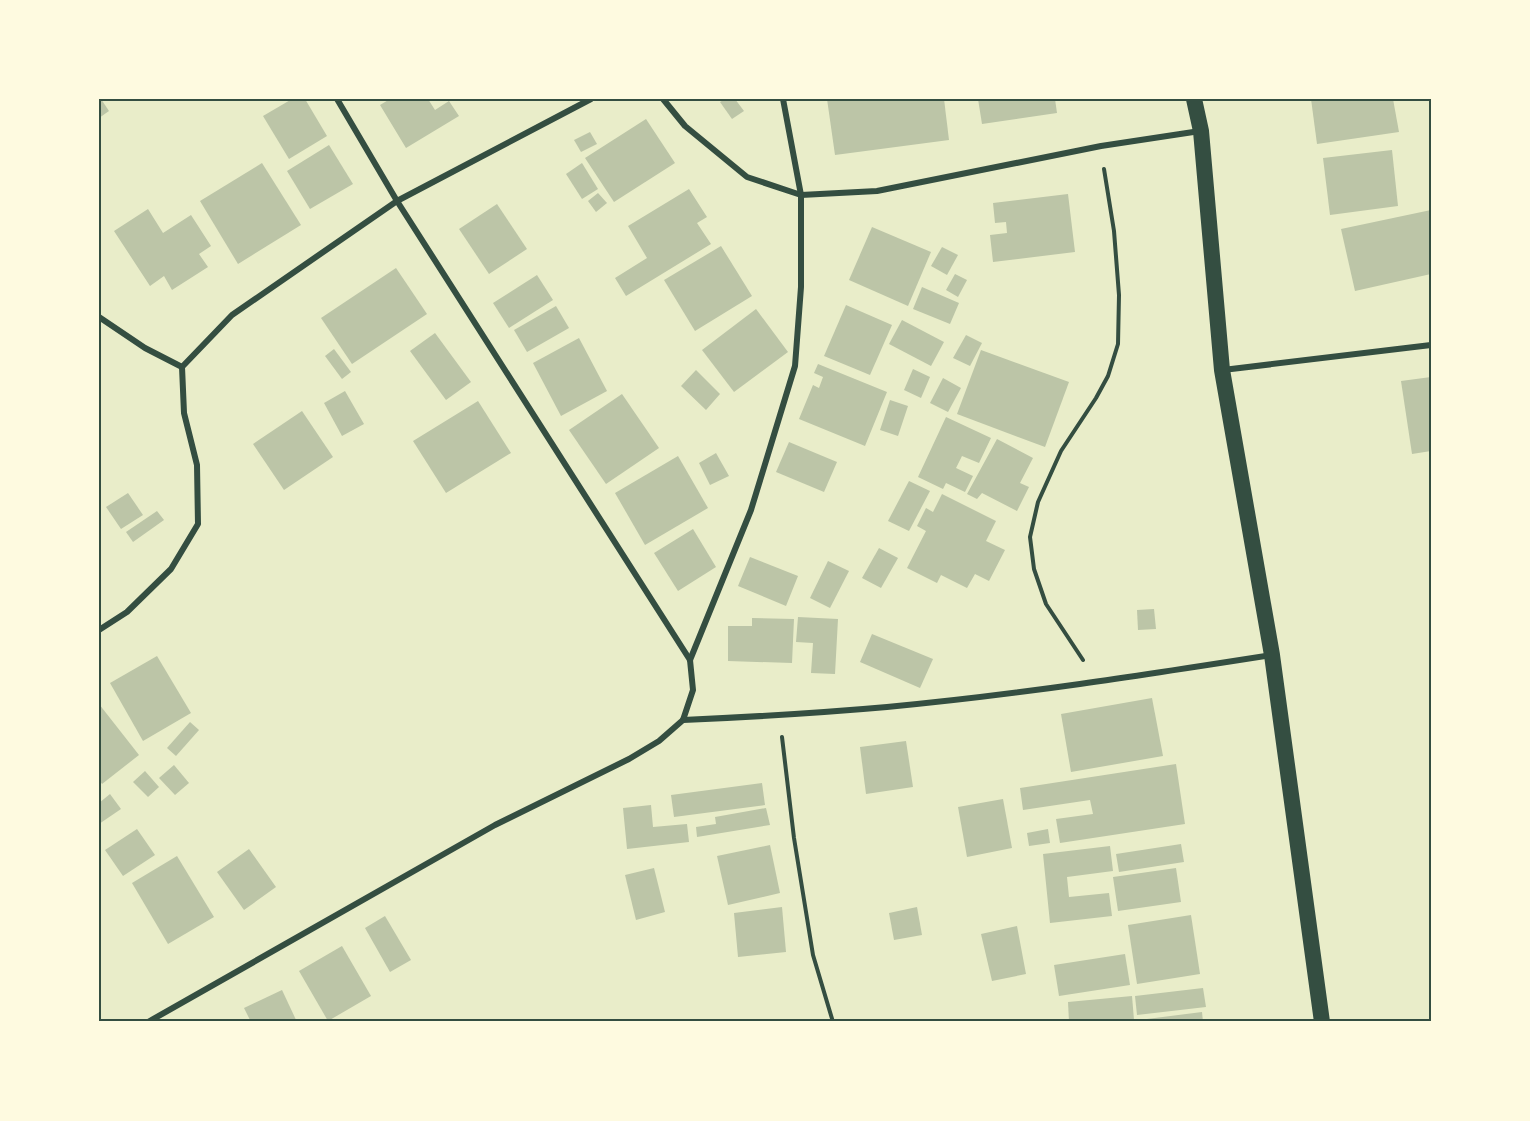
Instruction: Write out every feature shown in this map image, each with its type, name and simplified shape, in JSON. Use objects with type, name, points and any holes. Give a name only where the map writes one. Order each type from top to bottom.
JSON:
[{"type":"highway","points":[[1194,99],[1200,131],[1222,370],[1272,655],[1322,1022]]},
{"type":"street","points":[[148,1022],[495,825],[629,759],[659,741],[683,720],[693,690],[690,660],[397,201],[337,99]]},
{"type":"street","points":[[99,630],[127,612],[171,568],[198,524],[197,465],[184,413],[182,367],[232,315],[397,201],[591,99]]},
{"type":"street","points":[[663,99],[685,126],[747,177],[801,195],[877,191],[1101,146],[1200,131]]},
{"type":"street","points":[[690,660],[751,510],[795,366],[801,286],[801,195],[783,99]]},
{"type":"street","points":[[99,317],[145,348],[182,367]]},
{"type":"street","points":[[1222,370],[1431,345]]},
{"type":"street","points":[[683,720],[889,707],[1100,682],[1272,655]]},
{"type":"path","points":[[1100,682],[1071,644],[1046,604],[1034,569],[1030,537],[1038,502],[1061,451],[1108,376],[1118,344],[1119,284],[1114,231],[1101,146]]},
{"type":"path","points":[[780,715],[794,838],[813,955],[833,1022]]},
{"type":"building","points":[[99,99],[109,111],[99,118]]},
{"type":"building","points":[[292,99],[305,99],[327,136],[289,159],[263,116]]},
{"type":"building","points":[[390,99],[428,99],[435,110],[449,101],[459,116],[406,148],[380,105]]},
{"type":"building","points":[[725,99],[735,99],[744,111],[732,119],[720,102]]},
{"type":"building","points":[[827,99],[944,99],[949,140],[835,155]]},
{"type":"building","points":[[978,99],[1055,99],[1057,113],[982,124]]},
{"type":"building","points":[[1311,99],[1393,99],[1399,132],[1317,144]]},
{"type":"building","points":[[646,119],[675,163],[614,202],[585,158]]},
{"type":"building","points":[[590,132],[597,144],[581,152],[574,140]]},
{"type":"building","points":[[329,145],[353,184],[310,209],[287,171]]},
{"type":"building","points":[[1392,150],[1398,206],[1330,215],[1323,158]]},
{"type":"building","points":[[262,163],[301,225],[238,264],[200,201]]},
{"type":"building","points":[[582,163],[598,189],[582,199],[566,174]]},
{"type":"building","points":[[689,189],[707,217],[697,223],[711,244],[626,296],[615,278],[647,258],[628,226]]},
{"type":"building","points":[[598,193],[607,203],[596,212],[588,201]]},
{"type":"building","points":[[1068,194],[1075,252],[993,262],[990,235],[1007,233],[1006,222],[995,223],[993,203]]},
{"type":"building","points":[[497,204],[527,249],[489,274],[459,229]]},
{"type":"building","points":[[148,209],[163,233],[191,215],[211,246],[199,254],[208,267],[172,290],[164,276],[150,286],[114,231]]},
{"type":"building","points":[[1431,210],[1431,274],[1355,291],[1341,229]]},
{"type":"building","points":[[872,227],[931,252],[908,306],[849,280]]},
{"type":"building","points":[[721,246],[752,296],[695,331],[664,280]]},
{"type":"building","points":[[942,247],[958,255],[947,275],[931,266]]},
{"type":"building","points":[[396,268],[427,314],[352,364],[321,318]]},
{"type":"building","points":[[955,274],[967,280],[958,297],[946,290]]},
{"type":"building","points":[[537,275],[553,300],[509,328],[493,303]]},
{"type":"building","points":[[922,287],[959,303],[950,324],[913,309]]},
{"type":"building","points":[[846,305],[892,325],[870,375],[824,356]]},
{"type":"building","points":[[556,306],[569,328],[527,352],[514,330]]},
{"type":"building","points":[[756,309],[788,352],[734,392],[702,350]]},
{"type":"building","points":[[902,320],[944,342],[931,366],[889,344]]},
{"type":"building","points":[[435,333],[471,382],[446,400],[410,351]]},
{"type":"building","points":[[966,335],[982,343],[970,366],[953,358]]},
{"type":"building","points":[[579,338],[607,391],[561,416],[533,363]]},
{"type":"building","points":[[334,349],[351,372],[342,379],[325,356]]},
{"type":"building","points":[[981,350],[1069,382],[1045,447],[957,414]]},
{"type":"building","points":[[818,364],[887,392],[865,446],[799,419],[813,385],[819,388],[823,377],[814,373]]},
{"type":"building","points":[[913,369],[930,377],[921,398],[904,390]]},
{"type":"building","points":[[696,370],[720,394],[706,410],[681,386]]},
{"type":"building","points":[[1431,377],[1431,451],[1412,454],[1401,381]]},
{"type":"building","points":[[943,378],[961,388],[948,412],[930,403]]},
{"type":"building","points":[[345,391],[364,424],[342,436],[324,403]]},
{"type":"building","points":[[622,394],[659,448],[606,484],[569,430]]},
{"type":"building","points":[[890,400],[908,406],[898,436],[880,430]]},
{"type":"building","points":[[478,401],[511,453],[446,493],[413,441]]},
{"type":"building","points":[[302,411],[333,457],[284,490],[253,444]]},
{"type":"building","points":[[946,417],[991,438],[979,463],[962,456],[956,468],[973,476],[965,492],[946,483],[943,489],[918,477]]},
{"type":"building","points":[[997,439],[1033,458],[1020,483],[1029,487],[1017,511],[982,493],[977,499],[967,494]]},
{"type":"building","points":[[789,442],[837,462],[824,492],[776,472]]},
{"type":"building","points":[[716,453],[729,476],[710,485],[699,463]]},
{"type":"building","points":[[678,456],[708,508],[645,545],[615,493]]},
{"type":"building","points":[[909,481],[930,491],[909,531],[888,521]]},
{"type":"building","points":[[128,493],[143,515],[121,529],[106,507]]},
{"type":"building","points":[[942,494],[996,521],[986,541],[1005,550],[989,581],[975,574],[967,588],[941,575],[937,583],[907,568],[926,531],[917,526],[926,508],[933,512]]},
{"type":"building","points":[[157,511],[164,520],[133,542],[126,532]]},
{"type":"building","points":[[693,529],[716,567],[678,591],[654,553]]},
{"type":"building","points":[[879,548],[898,558],[881,588],[862,578]]},
{"type":"building","points":[[750,557],[798,576],[786,606],[738,586]]},
{"type":"building","points":[[828,561],[849,571],[830,608],[810,598]]},
{"type":"building","points":[[1154,609],[1156,629],[1138,630],[1137,610]]},
{"type":"building","points":[[798,617],[838,619],[835,674],[811,673],[813,643],[796,642]]},
{"type":"building","points":[[752,618],[794,619],[792,663],[728,661],[728,626],[752,626]]},
{"type":"building","points":[[872,634],[933,659],[920,688],[860,662]]},
{"type":"building","points":[[157,656],[191,713],[143,741],[110,683]]},
{"type":"building","points":[[1152,698],[1163,756],[1071,772],[1061,714]]},
{"type":"building","points":[[99,704],[139,755],[102,784],[99,780]]},
{"type":"building","points":[[190,722],[199,730],[176,756],[167,748]]},
{"type":"building","points":[[906,741],[913,787],[866,794],[860,747]]},
{"type":"building","points":[[1176,764],[1185,824],[1060,843],[1056,819],[1093,814],[1090,800],[1023,810],[1020,788]]},
{"type":"building","points":[[174,765],[189,783],[175,795],[159,778]]},
{"type":"building","points":[[145,771],[159,787],[148,797],[133,782]]},
{"type":"building","points":[[762,783],[765,805],[674,817],[671,795]]},
{"type":"building","points":[[110,794],[121,809],[99,824],[99,803]]},
{"type":"building","points":[[1003,799],[1012,848],[967,857],[958,807]]},
{"type":"building","points":[[651,805],[653,827],[687,824],[689,842],[627,849],[623,808]]},
{"type":"building","points":[[766,808],[770,825],[697,837],[696,827],[716,824],[715,817]]},
{"type":"building","points":[[137,829],[155,855],[123,876],[105,850]]},
{"type":"building","points":[[1048,829],[1050,843],[1029,846],[1027,833]]},
{"type":"building","points":[[1181,844],[1184,862],[1119,872],[1116,854]]},
{"type":"building","points":[[770,845],[780,893],[728,905],[717,856]]},
{"type":"building","points":[[1110,846],[1113,871],[1067,877],[1069,897],[1109,893],[1112,916],[1050,923],[1043,854]]},
{"type":"building","points":[[249,849],[276,887],[244,910],[217,872]]},
{"type":"building","points":[[177,856],[214,917],[168,944],[132,883]]},
{"type":"building","points":[[654,868],[665,912],[636,920],[625,875]]},
{"type":"building","points":[[1176,868],[1181,902],[1118,911],[1113,877]]},
{"type":"building","points":[[782,907],[786,952],[738,957],[734,913]]},
{"type":"building","points":[[917,907],[922,935],[894,940],[889,913]]},
{"type":"building","points":[[1191,915],[1200,974],[1137,984],[1128,925]]},
{"type":"building","points":[[385,916],[411,960],[390,972],[365,928]]},
{"type":"building","points":[[1017,926],[1026,974],[992,981],[981,934]]},
{"type":"building","points":[[342,946],[371,996],[328,1021],[299,971]]},
{"type":"building","points":[[1125,954],[1130,985],[1059,996],[1054,965]]},
{"type":"building","points":[[1203,988],[1206,1007],[1137,1015],[1135,996]]},
{"type":"building","points":[[282,990],[297,1022],[251,1022],[244,1008]]},
{"type":"building","points":[[1132,996],[1134,1020],[1069,1022],[1068,1002]]},
{"type":"building","points":[[1202,1012],[1203,1022],[1139,1022],[1139,1020]]}]
